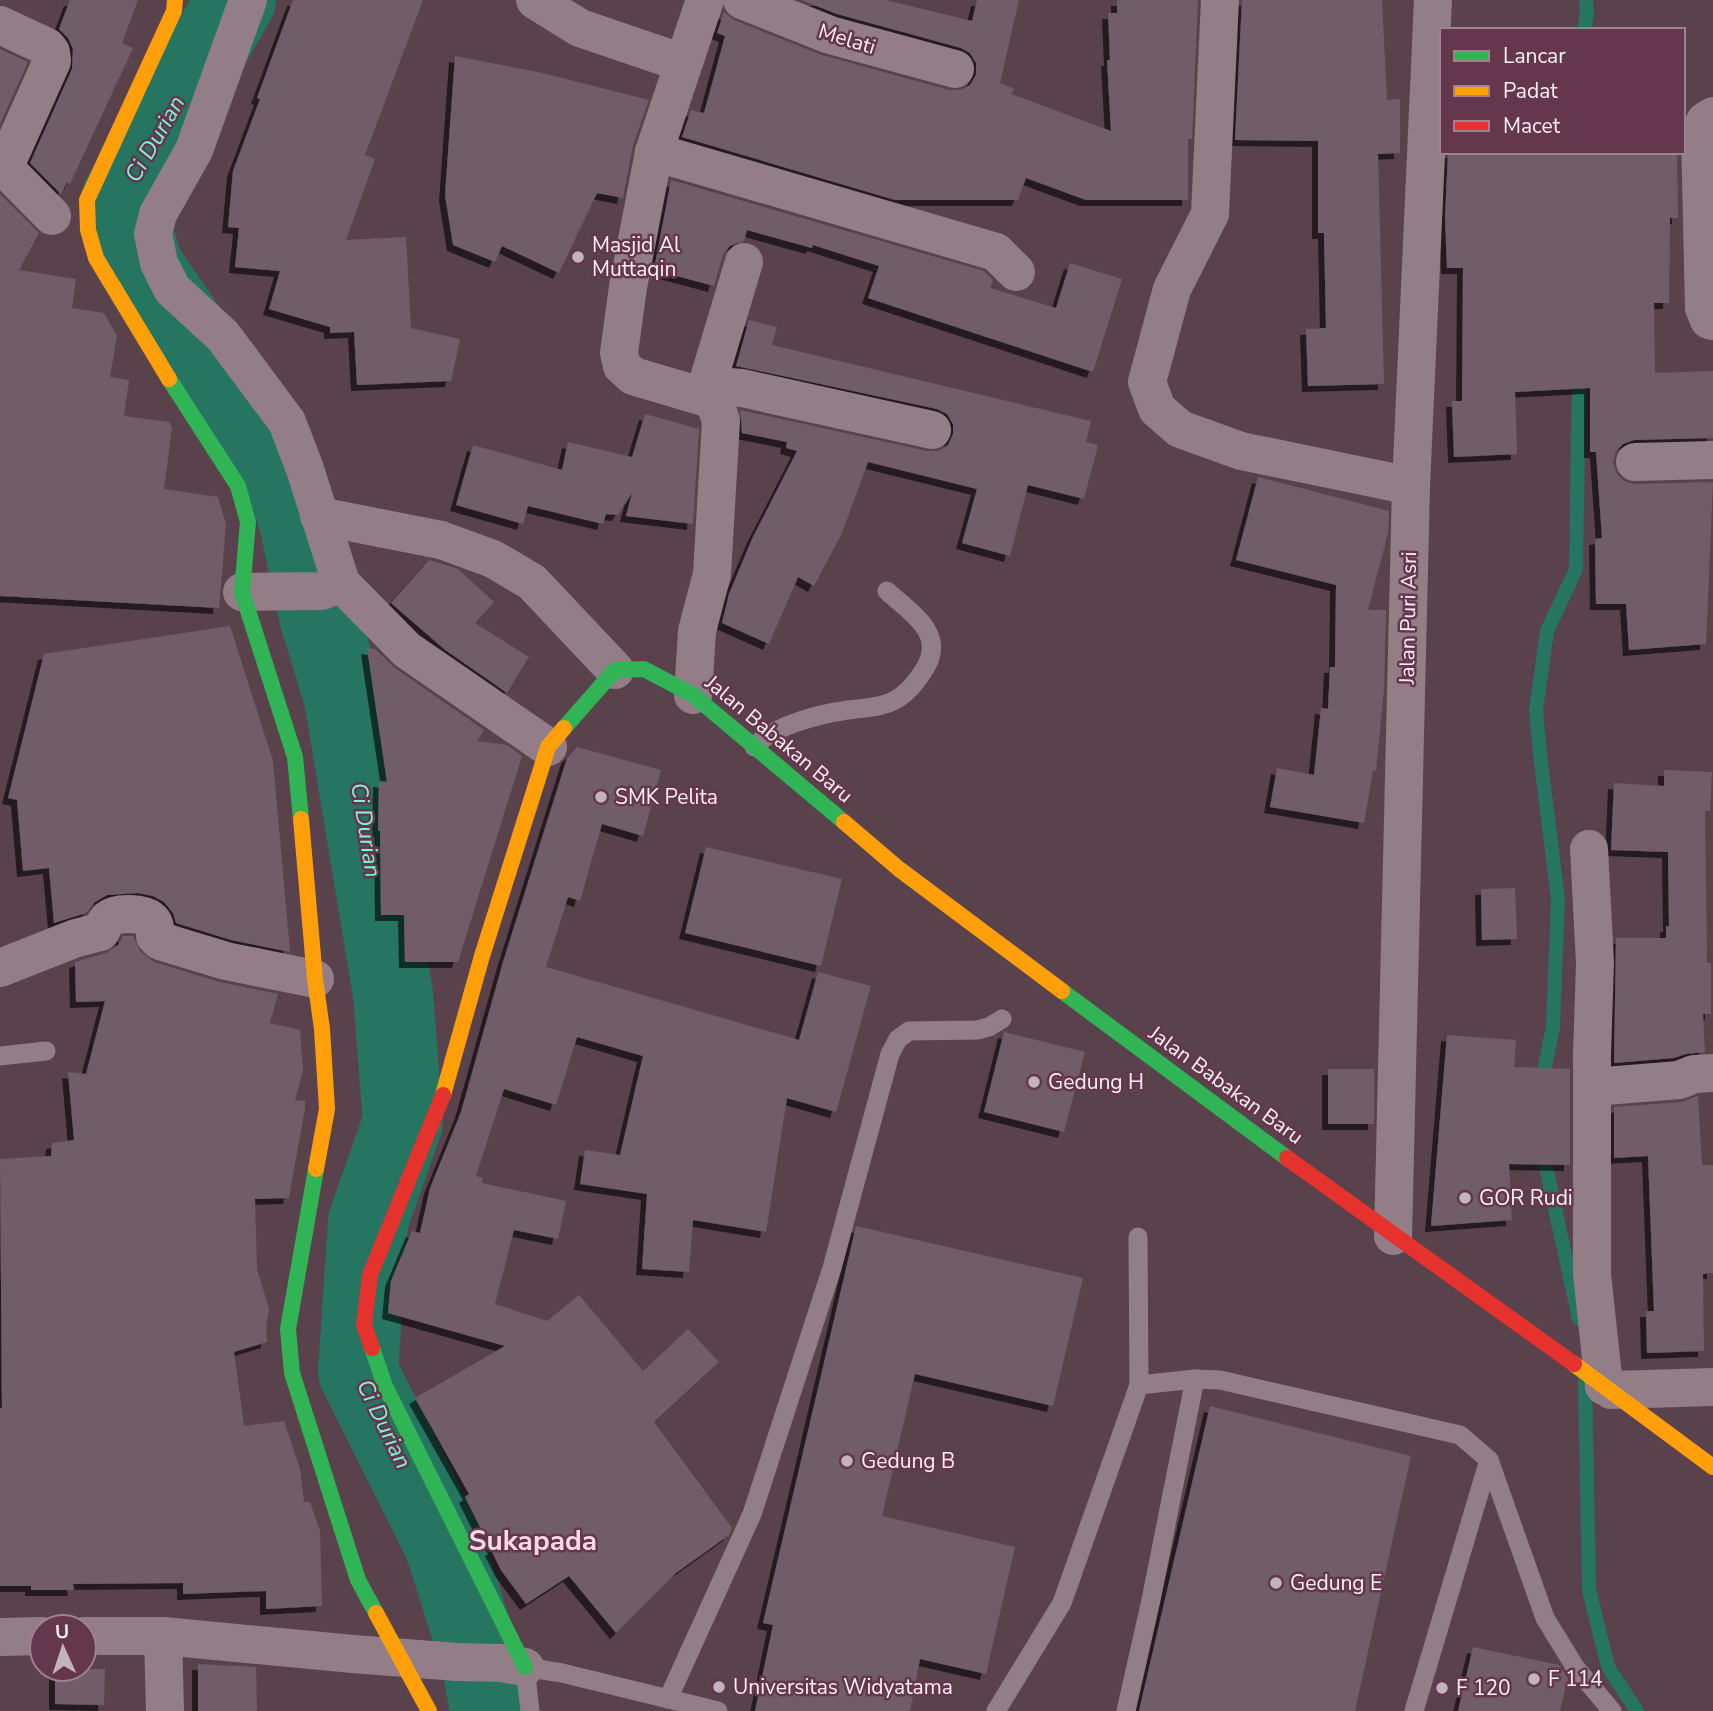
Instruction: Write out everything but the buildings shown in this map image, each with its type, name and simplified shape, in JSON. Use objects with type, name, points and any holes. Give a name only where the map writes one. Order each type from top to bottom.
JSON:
[{"type":"street","points":[[175,0],[174,11],[87,200],[89,230],[96,258],[188,412],[238,486],[248,522],[258,592],[295,757],[322,1030],[327,1109],[288,1329],[292,1373],[358,1580],[429,1711]]},
{"type":"street","points":[[248,0],[194,150],[158,214],[153,233],[159,263],[173,289],[223,335],[287,422],[319,516],[332,587],[407,650],[548,747]]},
{"type":"street","points":[[535,0],[580,27],[683,63]]},
{"type":"street","points":[[705,0],[654,152],[628,286],[619,353],[622,366],[633,376],[716,395],[729,387],[742,388],[932,429]]},
{"type":"street","name":"Melati","points":[[742,0],[830,35],[955,69]]},
{"type":"street","points":[[1220,0],[1210,214],[1172,289],[1147,382],[1157,410],[1180,429],[1241,451],[1411,486]]},
{"type":"street","name":"Jalan Puri Asri","points":[[1393,1236],[1402,953],[1411,486],[1433,0]]},
{"type":"street","points":[[0,24],[47,47],[51,52],[52,61],[3,165],[52,216]]},
{"type":"street","points":[[1713,116],[1705,121],[1700,133],[1704,308],[1709,320],[1713,321]]},
{"type":"street","points":[[654,152],[996,252],[1016,272]]},
{"type":"street","points":[[693,695],[697,631],[712,574],[721,421],[710,375],[744,262]]},
{"type":"street","points":[[1635,462],[1713,460]]},
{"type":"street","points":[[98,1636],[163,1636],[400,1658],[513,1665],[385,1386],[364,1325],[370,1275],[440,1106],[482,956],[548,747],[615,670],[532,582],[493,559],[441,540],[319,516]]},
{"type":"street","points":[[258,592],[332,587]]},
{"type":"street","name":"Jalan Babakan Baru","points":[[615,670],[644,669],[693,695],[899,869],[1216,1107],[1713,1467]]},
{"type":"street","points":[[1590,849],[1595,963],[1592,1274],[1606,1387],[1713,1387]]},
{"type":"street","points":[[0,968],[76,938],[100,932],[114,915],[140,915],[149,918],[155,925],[155,936],[160,940],[226,961],[315,979]]},
{"type":"street","points":[[1593,1087],[1679,1080],[1694,1074],[1713,1073]]},
{"type":"street","points":[[0,1637],[28,1636]]},
{"type":"street","points":[[163,1636],[165,1711]]},
{"type":"lane","points":[[754,747],[764,737],[814,717],[877,706],[899,699],[914,684],[928,665],[932,648],[930,633],[922,622],[887,592]]},
{"type":"lane","points":[[668,1699],[752,1514],[832,1268],[890,1054],[898,1039],[909,1031],[977,1030],[989,1027],[1002,1018]]},
{"type":"lane","points":[[0,1056],[46,1051]]},
{"type":"lane","points":[[996,1711],[1062,1603],[1139,1385],[1138,1237]]},
{"type":"lane","points":[[1139,1385],[1195,1379],[1220,1380],[1460,1435],[1489,1460],[1545,1618],[1575,1667],[1612,1711]]},
{"type":"lane","points":[[1126,1711],[1195,1379]]},
{"type":"lane","points":[[1413,1711],[1489,1460]]},
{"type":"lane","points":[[530,1711],[513,1665],[562,1672],[718,1711]]},
{"type":"waterway","name":"Ci Durian","points":[[236,0],[122,197],[144,268],[260,435],[285,478],[299,522],[319,616],[344,698],[393,994],[403,1122],[368,1221],[358,1372],[444,1544],[481,1660],[490,1711]]},
{"type":"waterway","points":[[1584,28],[1586,0]]},
{"type":"waterway","points":[[1541,1086],[1553,1027],[1558,899],[1536,710],[1547,631],[1576,569],[1579,370]]},
{"type":"waterway","points":[[1542,1148],[1579,1319]]},
{"type":"waterway","points":[[1585,1378],[1589,1590],[1608,1667],[1637,1711]]},
{"type":"traffic: fast","points":[[169,379],[238,486],[248,522],[242,592],[295,757],[301,819]]},
{"type":"traffic: fast","points":[[564,728],[615,670],[644,669],[693,695],[844,822]]},
{"type":"traffic: fast","points":[[1062,991],[1287,1158]]},
{"type":"traffic: fast","points":[[316,1169],[288,1329],[292,1373],[358,1580],[376,1613]]},
{"type":"traffic: fast","points":[[372,1348],[385,1386],[525,1667]]},
{"type":"traffic: slow","points":[[169,379],[96,258],[88,230],[87,200],[174,11],[175,0]]},
{"type":"traffic: slow","points":[[443,1095],[482,956],[548,747],[564,728]]},
{"type":"traffic: slow","points":[[301,819],[322,1029],[327,1109],[316,1169]]},
{"type":"traffic: slow","points":[[844,822],[899,869],[1062,991]]},
{"type":"traffic: slow","points":[[1574,1364],[1713,1467]]},
{"type":"traffic: slow","points":[[376,1613],[429,1711]]},
{"type":"traffic: jam","points":[[372,1348],[364,1325],[370,1275],[443,1095]]},
{"type":"traffic: jam","points":[[1287,1158],[1574,1364]]},
{"type":"place","name":"Masjid Al Muttaqin","points":[[578,257]]},
{"type":"place","name":"SMK Pelita","points":[[601,797]]},
{"type":"place","name":"Gedung H","points":[[1034,1082]]},
{"type":"place","name":"GOR Rudi","points":[[1465,1198]]},
{"type":"place","name":"Gedung B","points":[[847,1461]]},
{"type":"place","name":"Gedung E","points":[[1276,1583]]},
{"type":"place","name":"F 114","points":[[1534,1679]]},
{"type":"place","name":"Universitas Widyatama","points":[[719,1687]]},
{"type":"place","name":"F 120","points":[[1442,1688]]},
{"type":"district","name":"Sukapada","points":[[533,1541]]}]
